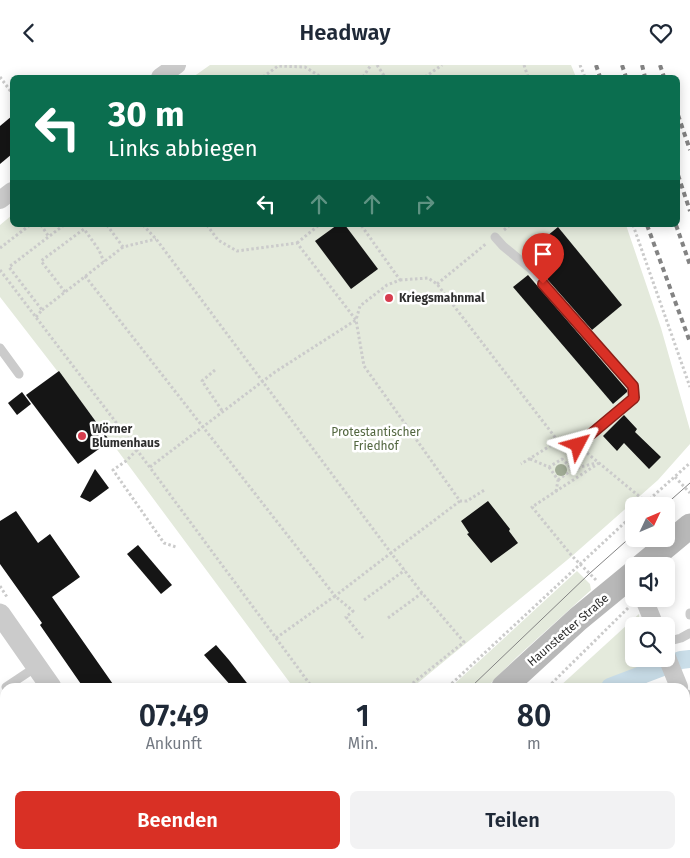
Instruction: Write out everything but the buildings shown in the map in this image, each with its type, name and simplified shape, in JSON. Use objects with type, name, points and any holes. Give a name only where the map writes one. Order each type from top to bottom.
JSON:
[{"type":"main road","name":"Haunstetter Straße","points":[[654,557],[690,526]]},
{"type":"main road","name":"Haunstetter Straße","points":[[508,683],[578,619],[625,582]]},
{"type":"street","points":[[163,75],[177,65]]},
{"type":"street","points":[[0,614],[48,683]]},
{"type":"street","points":[[671,667],[676,680]]},
{"type":"lane","points":[[495,237],[530,269],[633,386],[634,398],[578,445]]},
{"type":"lane","points":[[0,348],[19,374]]},
{"type":"lane","points":[[675,640],[690,633]]},
{"type":"lane","points":[[13,683],[37,667]]},
{"type":"path","points":[[266,75],[278,65],[305,67],[318,75]]},
{"type":"path","points":[[428,75],[442,65]]},
{"type":"path","points":[[0,77],[10,90]]},
{"type":"path","points":[[0,248],[27,227]]},
{"type":"path","points":[[42,227],[49,237]]},
{"type":"path","points":[[62,227],[1,271],[150,467],[309,683]]},
{"type":"path","points":[[108,227],[123,247]]},
{"type":"path","points":[[145,227],[156,239],[404,570],[464,642],[413,683]]},
{"type":"path","points":[[208,227],[218,240],[237,251],[297,243],[317,227]]},
{"type":"path","points":[[362,227],[400,281]]},
{"type":"path","points":[[634,227],[690,387]]},
{"type":"path","points":[[65,292],[41,261],[84,229],[99,250],[104,262]]},
{"type":"path","points":[[437,284],[495,237]]},
{"type":"path","points":[[36,317],[42,310],[123,247],[156,239]]},
{"type":"path","points":[[297,243],[356,320]]},
{"type":"path","points":[[9,267],[42,310]]},
{"type":"path","points":[[85,277],[335,596],[352,611],[346,617],[363,638]]},
{"type":"path","points":[[460,501],[364,366],[356,320],[360,306],[387,285],[400,281],[428,278],[437,284],[558,441],[578,445],[640,497]]},
{"type":"path","points":[[150,467],[263,381],[356,320]]},
{"type":"path","points":[[215,370],[202,381],[223,411]]},
{"type":"path","points":[[522,464],[558,441]]},
{"type":"path","points":[[137,450],[113,470],[164,543],[176,547]]},
{"type":"path","points":[[530,459],[549,467],[558,481]]},
{"type":"path","points":[[549,467],[562,459],[573,469]]},
{"type":"path","points":[[556,493],[558,481],[573,469],[599,463]]},
{"type":"path","points":[[599,463],[532,507],[599,584]]},
{"type":"path","points":[[652,497],[690,463]]},
{"type":"path","points":[[675,477],[681,481],[690,493]]},
{"type":"path","points":[[276,638],[335,596],[460,501],[467,501],[486,489]]},
{"type":"path","points":[[452,683],[625,522]]},
{"type":"path","points":[[364,600],[404,570]]},
{"type":"path","points":[[388,618],[422,593]]},
{"type":"path","points":[[552,683],[632,607]]},
{"type":"green space","points":[[210,65],[571,65],[575,75],[196,75]]},
{"type":"green space","name":"Protestantischer Friedhof","points":[[10,217],[10,227],[627,227],[661,328],[690,430],[690,444],[658,480],[639,497],[625,497],[625,509],[572,556],[418,683],[290,683],[89,412],[0,297],[0,225]]},
{"type":"green space","points":[[577,571],[590,584],[591,590],[491,683],[455,683]]},
{"type":"green space","points":[[625,627],[625,667],[645,667],[647,683],[563,683]]},
{"type":"waterway","points":[[621,683],[681,660],[690,659]]},
{"type":"tram line","points":[[674,497],[690,483]]},
{"type":"tram line","points":[[475,683],[625,542]]},
{"type":"railway","points":[[596,65],[599,75]]},
{"type":"railway","points":[[622,65],[625,75]]},
{"type":"railway","points":[[642,65],[644,75]]},
{"type":"railway","points":[[660,65],[663,75]]},
{"type":"railway","points":[[680,121],[690,150]]},
{"type":"railway","points":[[680,181],[690,211]]},
{"type":"railway","points":[[648,227],[690,342]]},
{"type":"railway","points":[[677,227],[690,265]]},
{"type":"place","name":"Kriegsmahnmal","points":[[389,298]]},
{"type":"place","name":"Wörner Blumenhaus","points":[[82,436]]},
{"type":"route","points":[[543,284],[633,386],[634,398],[578,445]]}]
